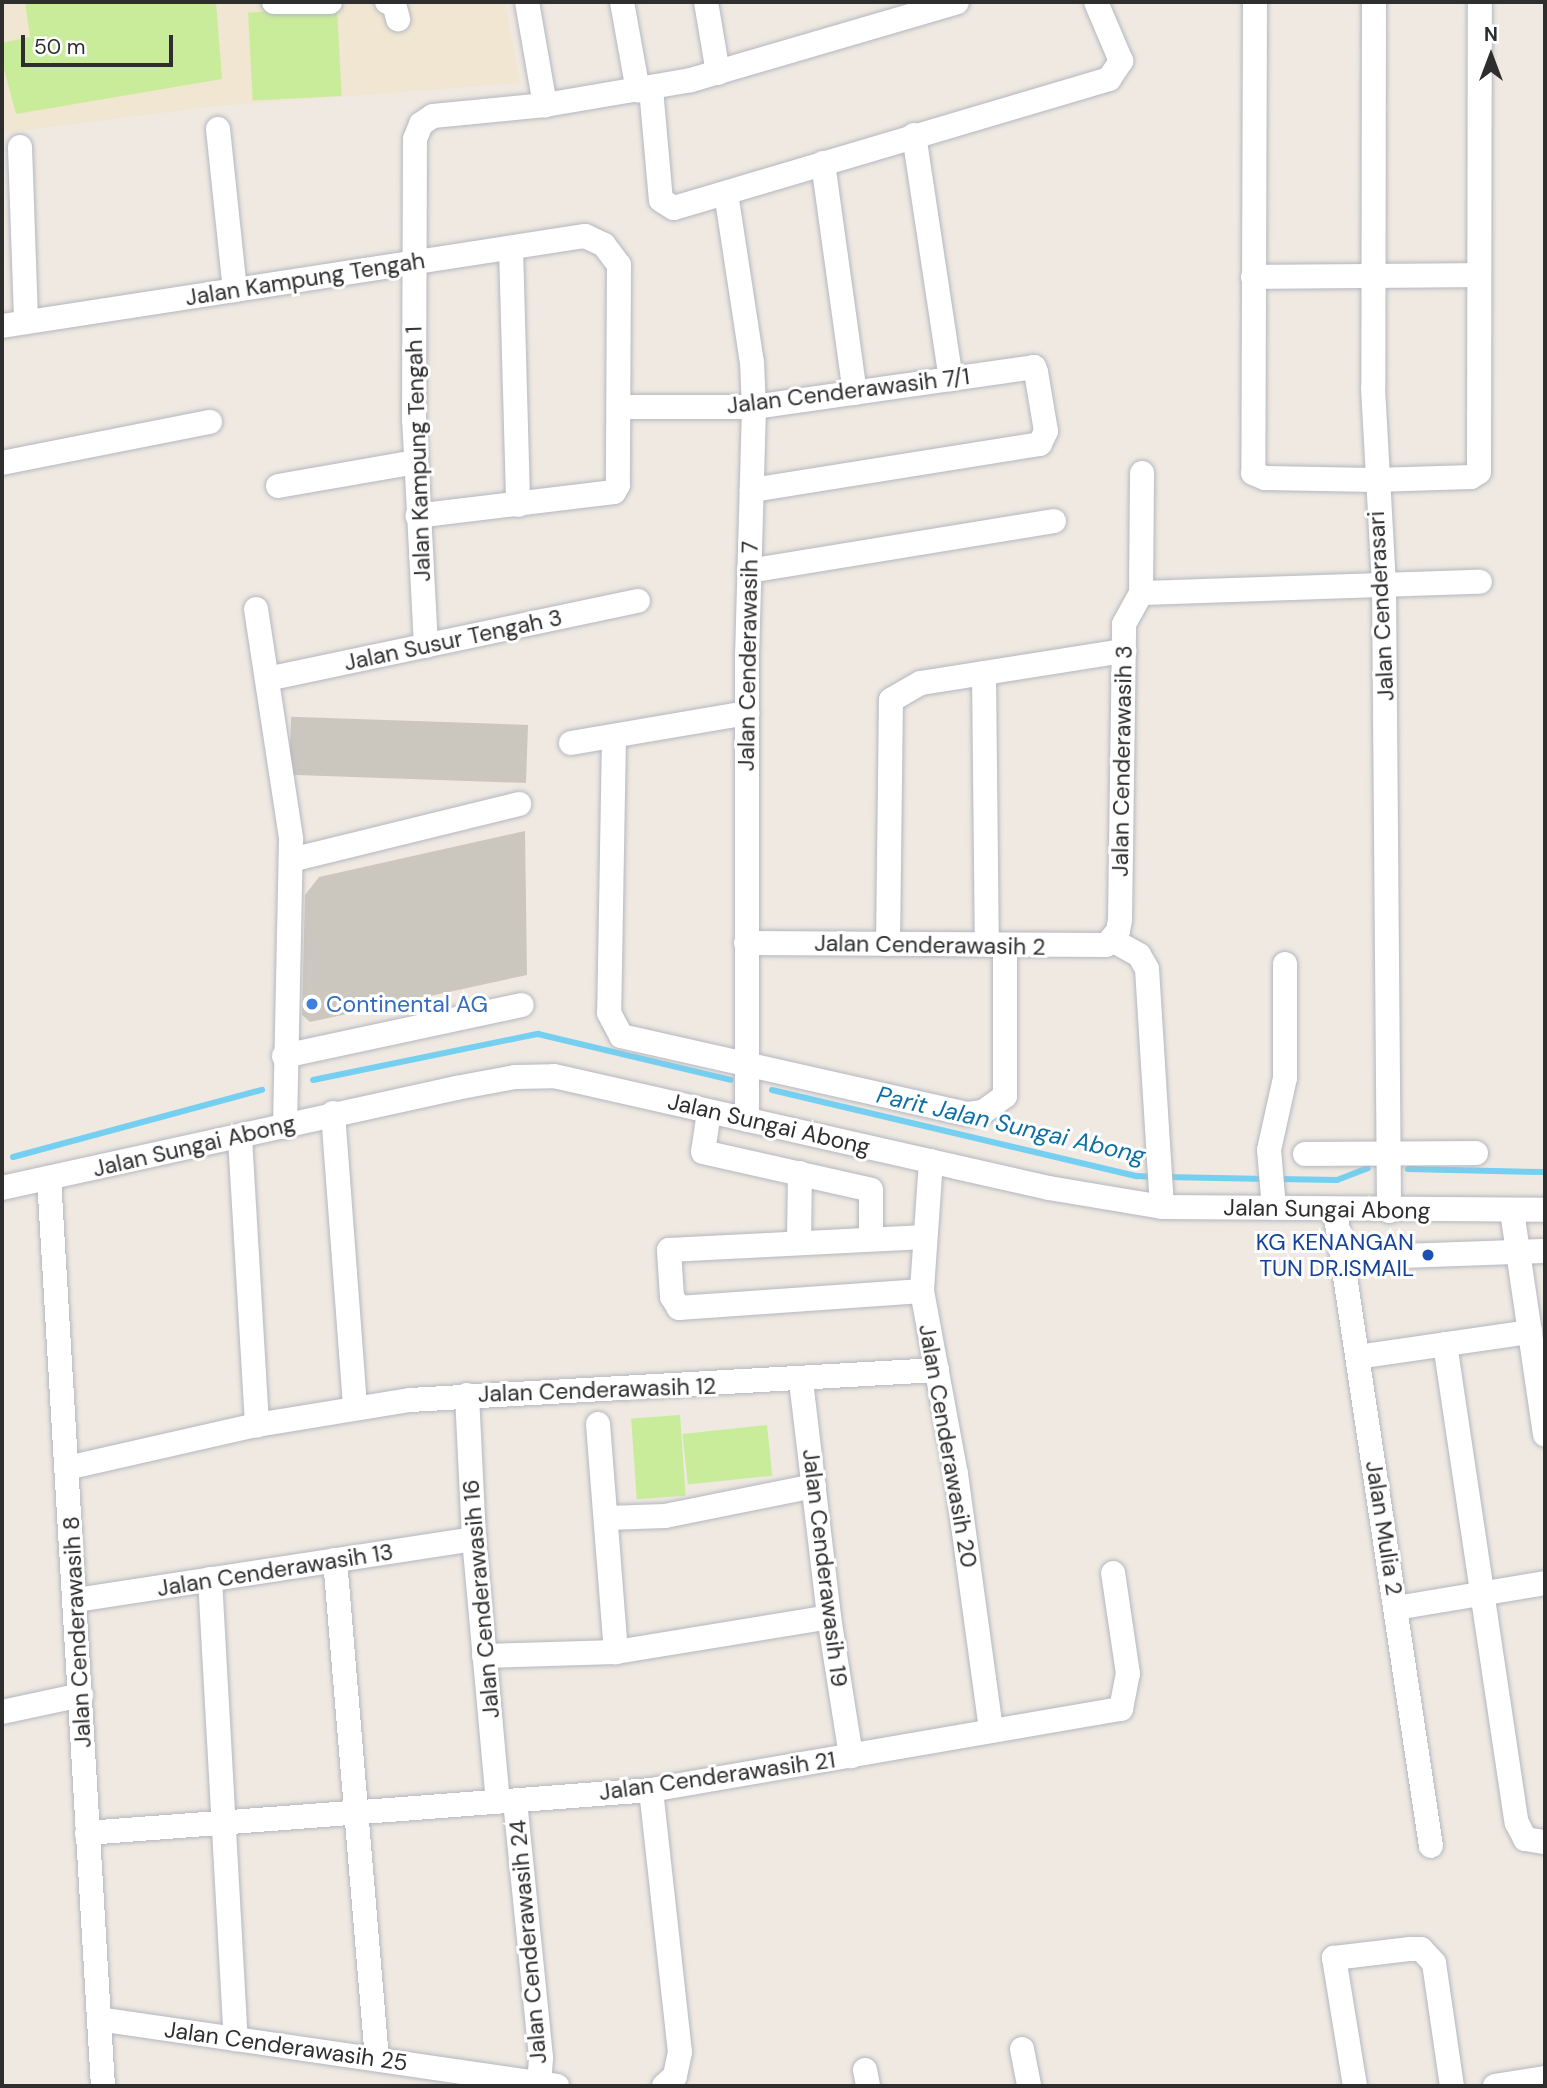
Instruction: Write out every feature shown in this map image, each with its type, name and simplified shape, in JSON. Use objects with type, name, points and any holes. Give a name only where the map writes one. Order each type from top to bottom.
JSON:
[{"type":"street","points":[[274,2],[330,2]]},
{"type":"street","points":[[527,2],[545,105],[644,90],[718,73],[957,2]]},
{"type":"street","points":[[622,2],[644,90],[664,206],[674,208],[1115,75],[1121,61],[1096,2]]},
{"type":"street","points":[[706,2],[718,73]]},
{"type":"street","points":[[1255,2],[1253,473],[1265,478],[1375,480],[1471,477],[1479,472],[1480,2]]},
{"type":"street","name":"Jalan Cenderasari","points":[[1374,2],[1375,480],[1384,584],[1389,1211]]},
{"type":"street","name":"Jalan Kampung Tengah 1","points":[[426,646],[415,462],[415,139],[421,124],[433,117],[545,105]]},
{"type":"street","points":[[218,129],[235,290]]},
{"type":"street","points":[[914,135],[951,379]]},
{"type":"street","name":"Jalan Kampung Tengah","points":[[20,147],[14,324],[584,236],[604,245],[619,265],[619,407]]},
{"type":"street","points":[[823,163],[855,393]]},
{"type":"street","name":"Jalan Cenderawasih 7","points":[[726,193],[752,362],[754,407],[747,713],[747,1121]]},
{"type":"street","points":[[511,248],[519,505]]},
{"type":"street","points":[[1253,277],[1479,275]]},
{"type":"street","name":"Jalan Cenderawasih 7/1","points":[[619,407],[754,407],[1034,367],[1046,431],[1040,444],[752,490]]},
{"type":"street","points":[[417,516],[608,496],[618,485],[619,407]]},
{"type":"street","points":[[2,463],[210,422]]},
{"type":"street","points":[[278,486],[415,462]]},
{"type":"street","points":[[1142,473],[1145,591],[1480,582]]},
{"type":"street","points":[[749,571],[1054,521]]},
{"type":"street","name":"Jalan Cenderawasih 3","points":[[1112,940],[1120,920],[1124,624],[1145,591]]},
{"type":"street","name":"Jalan Susur Tengah 3","points":[[267,679],[638,601]]},
{"type":"street","points":[[256,609],[291,860],[284,1056],[285,1126]]},
{"type":"street","points":[[888,944],[891,700],[921,683],[1124,651]]},
{"type":"street","points":[[614,736],[609,1013],[613,1027],[633,1041],[968,1114],[983,1112],[1005,1096],[984,673]]},
{"type":"street","points":[[571,743],[747,713]]},
{"type":"street","points":[[291,860],[519,804]]},
{"type":"street","points":[[1112,940],[1139,956],[1147,969],[1162,1207]]},
{"type":"street","name":"Jalan Cenderawasih 2","points":[[746,943],[1096,947],[1112,940]]},
{"type":"street","points":[[1274,1208],[1270,1172],[1285,1078],[1285,964]]},
{"type":"street","points":[[284,1056],[522,1005]]},
{"type":"street","name":"Jalan Sungai Abong","points":[[2,1188],[240,1138],[333,1113],[515,1077],[554,1076],[931,1161],[1162,1207],[1389,1211],[1545,1210]]},
{"type":"street","points":[[709,1112],[703,1152],[871,1189],[871,1238]]},
{"type":"street","points":[[333,1113],[355,1408]]},
{"type":"street","points":[[240,1138],[257,1425]]},
{"type":"street","points":[[1305,1154],[1476,1153]]},
{"type":"street","name":"Jalan Cenderawasih 20","points":[[931,1161],[922,1292],[937,1370],[991,1731]]},
{"type":"street","points":[[800,1173],[800,1242]]},
{"type":"street","name":"Jalan Cenderawasih 8","points":[[49,1178],[103,2086]]},
{"type":"street","name":"Jalan Mulia 2","points":[[1335,1210],[1431,1846]]},
{"type":"street","points":[[1512,1211],[1545,1435]]},
{"type":"street","points":[[922,1292],[679,1308],[674,1303],[669,1250],[925,1237]]},
{"type":"street","points":[[1343,1258],[1545,1251]]},
{"type":"street","points":[[1358,1357],[1530,1332]]},
{"type":"street","points":[[1445,1345],[1520,1832],[1524,1839],[1545,1842]]},
{"type":"street","name":"Jalan Cenderawasih 12","points":[[67,1468],[257,1425],[355,1408],[467,1395],[801,1381],[937,1370]]},
{"type":"street","name":"Jalan Cenderawasih 19","points":[[801,1381],[829,1617],[851,1756]]},
{"type":"street","name":"Jalan Cenderawasih 16","points":[[467,1395],[474,1539],[484,1656],[506,1801]]},
{"type":"street","points":[[598,1424],[616,1652]]},
{"type":"street","points":[[607,1518],[665,1516],[814,1486]]},
{"type":"street","name":"Jalan Cenderawasih 13","points":[[76,1600],[474,1539]]},
{"type":"street","points":[[335,1560],[377,2059]]},
{"type":"street","name":"Jalan Cenderawasih 21","points":[[87,1833],[651,1790],[1121,1709],[1128,1674],[1113,1573]]},
{"type":"street","points":[[210,1579],[236,2039]]},
{"type":"street","points":[[1396,1608],[1545,1583]]},
{"type":"street","points":[[484,1656],[616,1652],[829,1617]]},
{"type":"street","points":[[2,1712],[81,1695]]},
{"type":"street","points":[[651,1790],[680,2052],[675,2076],[664,2086]]},
{"type":"street","name":"Jalan Cenderawasih 24","points":[[506,1801],[541,2058],[548,2085]]},
{"type":"street","points":[[1355,2086],[1334,1958],[1410,1949],[1429,1954],[1452,2086]]},
{"type":"street","name":"Jalan Cenderawasih 25","points":[[99,2019],[548,2085]]},
{"type":"street","points":[[1022,2049],[1029,2086]]},
{"type":"street","points":[[1495,2086],[1545,2078]]},
{"type":"shaded area","points":[[2,2],[505,2],[520,83],[217,106],[3,133]]},
{"type":"green space","points":[[25,2],[216,2],[222,79],[16,114],[2,62],[2,43],[30,37]]},
{"type":"green space","points":[[337,8],[342,96],[253,101],[248,13]]},
{"type":"green space","points":[[680,1415],[686,1496],[637,1499],[631,1418]]},
{"type":"green space","points":[[767,1425],[772,1476],[688,1485],[682,1434]]},
{"type":"building","points":[[291,717],[528,725],[526,783],[289,775]]},
{"type":"building","points":[[525,831],[527,975],[310,1022],[302,1015],[305,895],[319,877]]},
{"type":"waterway","name":"Parit Jalan Sungai Abong","points":[[313,1080],[538,1034],[731,1080]]},
{"type":"waterway","name":"Parit Jalan Sungai Abong","points":[[13,1157],[262,1090]]},
{"type":"waterway","name":"Parit Jalan Sungai Abong","points":[[772,1090],[1137,1176],[1155,1177]]},
{"type":"waterway","name":"Parit Jalan Sungai Abong","points":[[1278,1179],[1337,1180],[1368,1168]]},
{"type":"waterway","name":"Parit Jalan Sungai Abong","points":[[1408,1169],[1545,1172]]},
{"type":"waterway","name":"Parit Jalan Sungai Abong","points":[[1166,1177],[1267,1179]]},
{"type":"place","name":"Continental AG","points":[[312,1004]]},
{"type":"place","name":"KG KENANGAN TUN DR.ISMAIL","points":[[1428,1255]]}]
